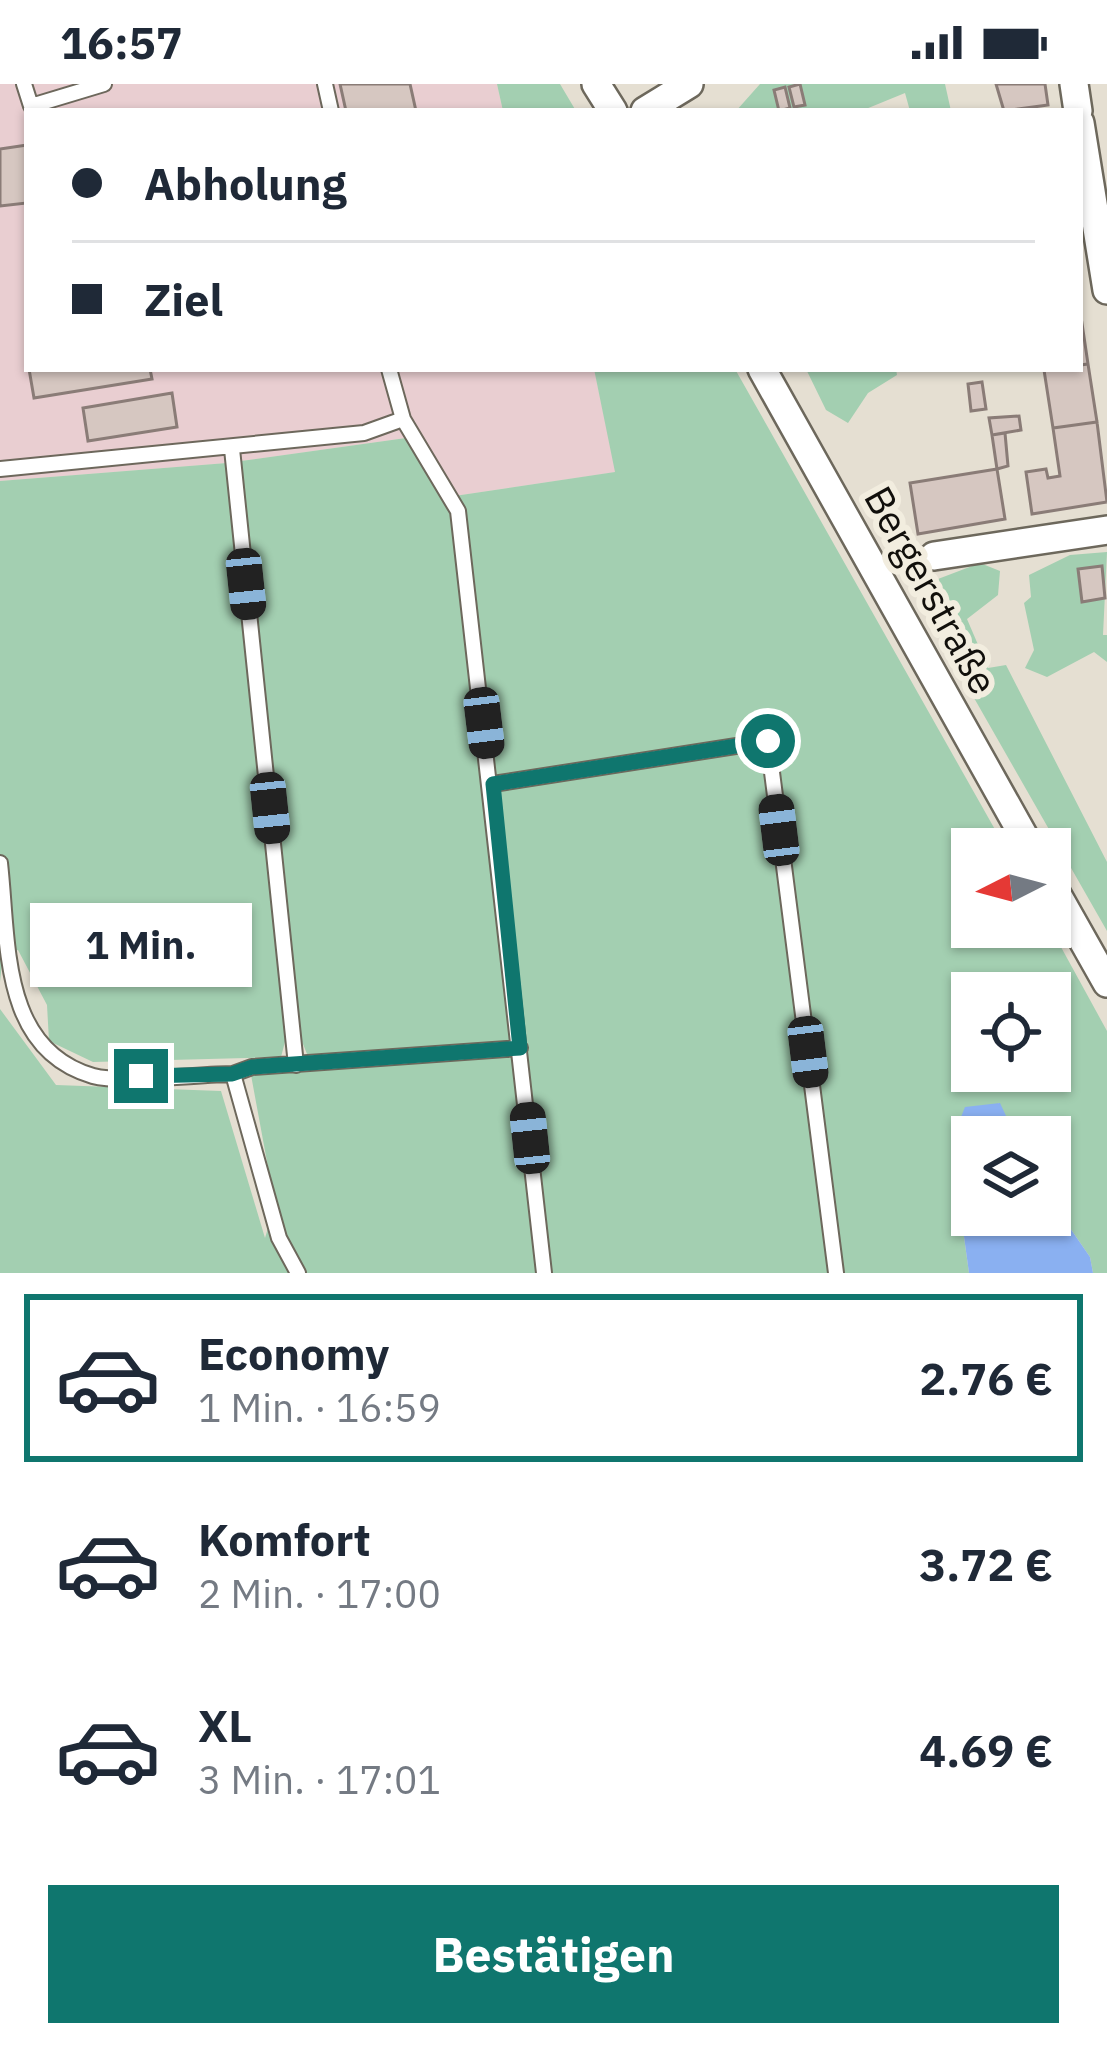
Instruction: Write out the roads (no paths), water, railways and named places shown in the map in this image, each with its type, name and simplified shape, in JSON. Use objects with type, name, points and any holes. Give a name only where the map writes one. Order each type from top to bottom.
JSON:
[{"type":"street","points":[[650,108],[689,84]]},
{"type":"street","points":[[1083,142],[1107,290]]},
{"type":"street","name":"Bergerstraße","points":[[764,372],[1019,828]]},
{"type":"street","points":[[934,556],[1107,530]]},
{"type":"street","points":[[1071,919],[1107,983]]},
{"type":"lane","points":[[24,84],[31,106],[104,84]]},
{"type":"lane","points":[[390,372],[403,418],[458,511],[493,784],[544,1273]]},
{"type":"lane","points":[[0,469],[364,434],[403,418]]},
{"type":"lane","points":[[232,449],[296,1065]]},
{"type":"lane","points":[[493,784],[768,741],[836,1273]]},
{"type":"lane","points":[[0,863],[17,1008],[41,1048],[95,1076],[232,1074],[520,1048]]},
{"type":"lane","points":[[232,1074],[279,1238],[298,1273]]},
{"type":"water","points":[[1000,1103],[1006,1116],[961,1116],[965,1107]]},
{"type":"water","points":[[1071,1229],[1090,1257],[1093,1273],[969,1273],[964,1236],[1071,1236]]}]
